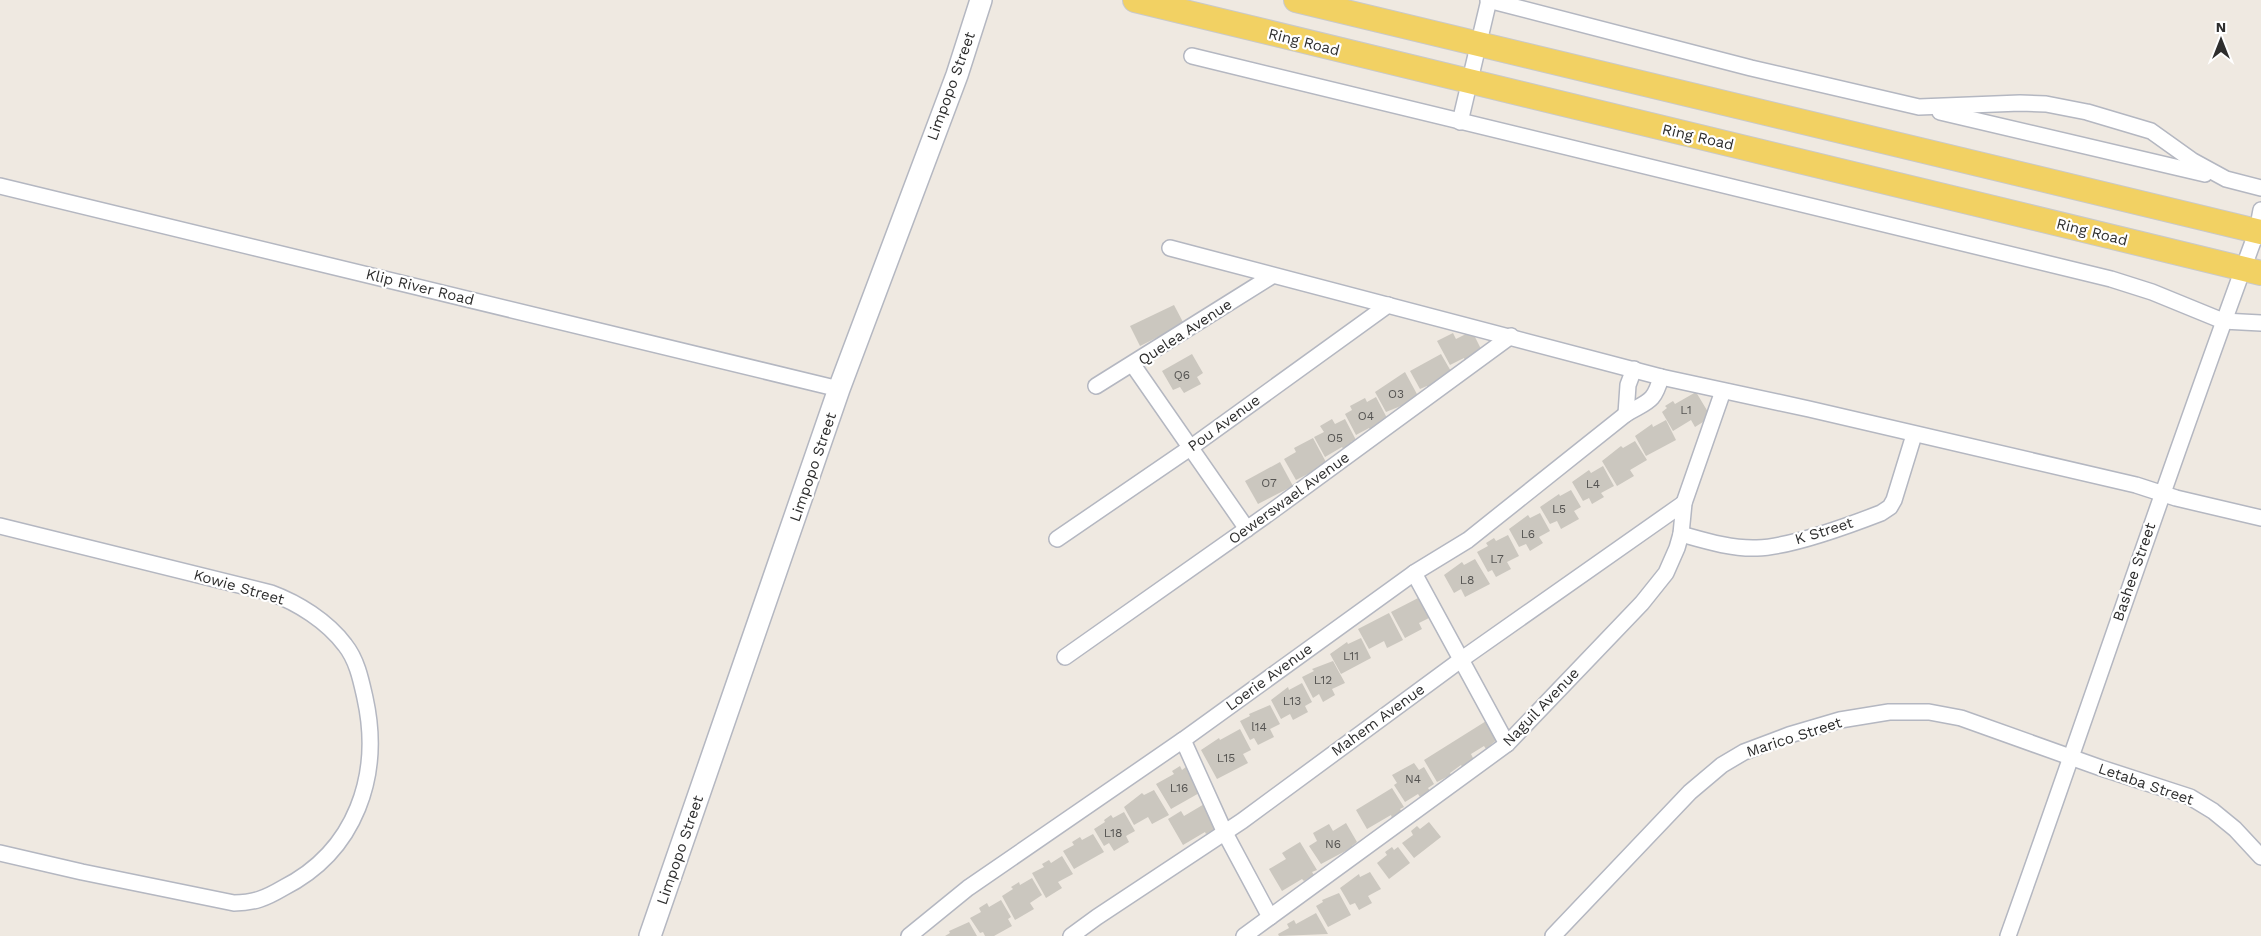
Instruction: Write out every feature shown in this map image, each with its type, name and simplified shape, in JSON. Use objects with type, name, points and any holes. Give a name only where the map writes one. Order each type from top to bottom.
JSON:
[{"type":"main road","name":"Ring Road","points":[[1136,0],[2252,271]]},
{"type":"main road","points":[[1296,0],[1478,44],[2260,224]]},
{"type":"street","name":"Limpopo Street","points":[[650,936],[839,390],[958,75],[981,0]]},
{"type":"street","points":[[1460,122],[1468,81],[1489,0],[1751,68],[2261,188]]},
{"type":"street","points":[[1192,56],[1784,201],[1946,237],[2111,279],[2168,298],[2223,321],[2261,323]]},
{"type":"street","points":[[1918,107],[2020,103],[2068,107],[2134,124],[2151,131],[2193,161],[2226,179]]},
{"type":"street","name":"Klip River Road","points":[[0,186],[839,390]]},
{"type":"street","name":"Bashee Street","points":[[2008,936],[2223,321],[2252,271],[2260,224]]},
{"type":"street","points":[[1170,248],[1272,276],[1511,336],[1661,377],[2162,492],[2182,500],[2261,518]]},
{"type":"street","name":"Quelea Avenue","points":[[1096,386],[1133,365],[1272,276]]},
{"type":"street","name":"Pou Avenue","points":[[1057,539],[1190,448],[1388,304]]},
{"type":"street","name":"Oewerswael Avenue","points":[[1065,657],[1247,529],[1511,336]]},
{"type":"street","points":[[1133,365],[1247,529]]},
{"type":"street","points":[[1626,414],[1628,385],[1634,369]]},
{"type":"street","name":"Loerie Avenue","points":[[909,936],[968,888],[1183,740],[1414,572],[1468,540],[1626,414],[1656,394],[1661,377]]},
{"type":"street","name":"Naguil Avenue","points":[[1244,936],[1507,744],[1657,585],[1672,560],[1681,534],[1684,503],[1723,391]]},
{"type":"street","name":"K Street","points":[[1681,534],[1729,546],[1759,548],[1788,543],[1881,513],[1888,509],[1894,500],[1914,435]]},
{"type":"street","name":"Mahem Avenue","points":[[1071,936],[1225,833],[1462,659],[1684,503]]},
{"type":"street","name":"Kowie Street","points":[[0,526],[271,593],[291,602],[328,627],[345,645],[352,656],[361,679],[371,737],[370,762],[366,785],[354,816],[338,846],[314,870],[256,902],[234,903],[0,853]]},
{"type":"street","points":[[1414,572],[1507,744]]},
{"type":"street","name":"Marico Street","points":[[1553,936],[1696,786],[1734,758],[1773,740],[1840,720],[1902,710],[1928,712],[1978,723],[2071,758]]},
{"type":"street","points":[[1183,740],[1225,833],[1270,917]]},
{"type":"street","name":"Letaba Street","points":[[2071,758],[2190,797],[2213,811],[2235,829],[2261,857]]},
{"type":"street","points":[[1092,936],[1097,917]]},
{"type":"building","points":[[1174,305],[1184,324],[1140,346],[1130,326]]},
{"type":"building","points":[[1472,331],[1481,349],[1476,351],[1478,354],[1465,361],[1464,358],[1450,365],[1437,341],[1453,333],[1456,339]]},
{"type":"building","points":[[1192,354],[1203,373],[1197,377],[1201,384],[1184,393],[1180,387],[1173,390],[1162,371]]},
{"type":"building","points":[[1441,354],[1452,373],[1429,391],[1427,386],[1420,389],[1410,371]]},
{"type":"building","points":[[1405,372],[1418,396],[1411,399],[1413,401],[1386,412],[1375,392]]},
{"type":"building","points":[[1696,392],[1711,417],[1695,427],[1691,420],[1673,431],[1662,412],[1667,408],[1665,406],[1673,401],[1675,404]]},
{"type":"building","points":[[1376,397],[1387,418],[1379,422],[1381,425],[1371,431],[1369,428],[1356,435],[1345,414],[1352,410],[1350,406],[1365,398],[1367,402]]},
{"type":"building","points":[[1332,419],[1335,424],[1345,419],[1356,440],[1351,442],[1353,445],[1344,450],[1342,447],[1325,457],[1314,437],[1324,432],[1320,426]]},
{"type":"building","points":[[1666,420],[1676,440],[1646,456],[1635,436],[1652,424],[1653,427]]},
{"type":"building","points":[[1313,438],[1327,464],[1312,476],[1310,473],[1296,480],[1284,459],[1296,452],[1294,448]]},
{"type":"building","points":[[1635,441],[1647,460],[1630,470],[1634,476],[1617,486],[1602,461],[1621,446],[1623,448]]},
{"type":"building","points":[[1280,462],[1293,486],[1258,504],[1245,481]]},
{"type":"building","points":[[1603,466],[1614,486],[1601,493],[1604,497],[1592,504],[1589,498],[1583,501],[1572,482],[1589,470],[1591,473]]},
{"type":"building","points":[[1571,490],[1581,507],[1574,511],[1579,519],[1561,529],[1557,521],[1550,524],[1540,507],[1559,494],[1560,496]]},
{"type":"building","points":[[1540,513],[1550,531],[1539,537],[1543,543],[1530,551],[1526,544],[1519,547],[1509,529],[1528,515],[1530,518]]},
{"type":"building","points":[[1508,535],[1519,556],[1507,562],[1511,569],[1496,577],[1492,570],[1488,572],[1477,552],[1488,546],[1486,543],[1494,538],[1496,541]]},
{"type":"building","points":[[1475,559],[1490,584],[1465,597],[1461,589],[1454,593],[1444,575],[1462,562],[1464,565]]},
{"type":"building","points":[[1422,596],[1433,616],[1419,623],[1422,629],[1405,638],[1391,612]]},
{"type":"building","points":[[1389,613],[1403,640],[1387,648],[1384,641],[1369,649],[1358,629]]},
{"type":"building","points":[[1361,638],[1371,658],[1341,674],[1330,654],[1347,642],[1348,644]]},
{"type":"building","points":[[1333,661],[1345,683],[1332,689],[1335,695],[1323,702],[1319,694],[1313,698],[1302,677],[1314,671],[1312,669]]},
{"type":"building","points":[[1302,683],[1312,702],[1305,706],[1308,712],[1293,720],[1290,714],[1281,719],[1271,700],[1288,687],[1289,690]]},
{"type":"building","points":[[1270,705],[1280,724],[1270,729],[1274,737],[1258,745],[1254,738],[1250,740],[1240,721],[1250,716],[1249,714]]},
{"type":"building","points":[[1491,718],[1501,736],[1486,749],[1484,746],[1471,754],[1474,760],[1463,768],[1461,765],[1450,773],[1451,775],[1437,782],[1424,760]]},
{"type":"building","points":[[1240,729],[1251,750],[1243,754],[1248,763],[1217,779],[1201,750],[1219,738],[1220,740]]},
{"type":"building","points":[[1414,763],[1419,770],[1424,767],[1434,784],[1428,788],[1430,791],[1420,797],[1418,794],[1405,802],[1394,785],[1397,783],[1392,775]]},
{"type":"building","points":[[1180,766],[1182,770],[1186,767],[1201,792],[1171,809],[1156,784],[1174,774],[1172,771]]},
{"type":"building","points":[[1392,788],[1404,807],[1400,809],[1402,812],[1392,818],[1391,815],[1367,829],[1356,810]]},
{"type":"building","points":[[1154,790],[1169,815],[1152,824],[1148,817],[1134,825],[1124,807],[1142,793],[1144,795]]},
{"type":"building","points":[[1206,803],[1218,824],[1214,827],[1215,829],[1206,834],[1205,832],[1183,845],[1168,819],[1181,811],[1184,816]]},
{"type":"building","points":[[1124,812],[1135,831],[1126,836],[1129,842],[1114,851],[1109,843],[1104,846],[1094,829],[1105,822],[1104,820],[1111,815],[1113,818]]},
{"type":"building","points":[[1429,822],[1441,837],[1414,858],[1402,843],[1413,835],[1411,831],[1417,826],[1420,829]]},
{"type":"building","points":[[1346,823],[1357,842],[1353,847],[1321,864],[1309,846],[1317,841],[1313,833],[1329,824],[1333,831]]},
{"type":"building","points":[[1093,834],[1104,852],[1074,869],[1063,851],[1074,845],[1072,842],[1080,837],[1082,840]]},
{"type":"building","points":[[1300,842],[1317,870],[1312,872],[1314,875],[1304,881],[1302,879],[1282,891],[1269,869],[1286,859],[1282,853]]},
{"type":"building","points":[[1392,847],[1394,850],[1398,847],[1410,863],[1389,879],[1377,863],[1387,855],[1385,852]]},
{"type":"building","points":[[1062,856],[1073,874],[1058,882],[1062,888],[1046,898],[1032,873],[1044,867],[1042,864],[1049,860],[1051,863]]},
{"type":"building","points":[[1370,872],[1381,889],[1368,896],[1372,903],[1359,910],[1355,903],[1350,905],[1340,888],[1359,874],[1360,877]]},
{"type":"building","points":[[1032,878],[1042,895],[1030,903],[1034,909],[1015,920],[1002,896],[1013,889],[1011,887],[1019,882],[1020,885]]},
{"type":"building","points":[[1339,893],[1351,915],[1328,927],[1316,906],[1323,902],[1322,900]]},
{"type":"building","points":[[1001,900],[1011,917],[1008,919],[1012,926],[994,936],[985,936],[983,932],[980,933],[970,918],[981,912],[979,908],[987,903],[989,907]]},
{"type":"building","points":[[1316,913],[1328,934],[1279,936],[1278,934],[1289,928],[1287,924],[1294,920],[1296,924]]},
{"type":"building","points":[[969,922],[977,936],[945,936],[950,933],[949,931]]}]
